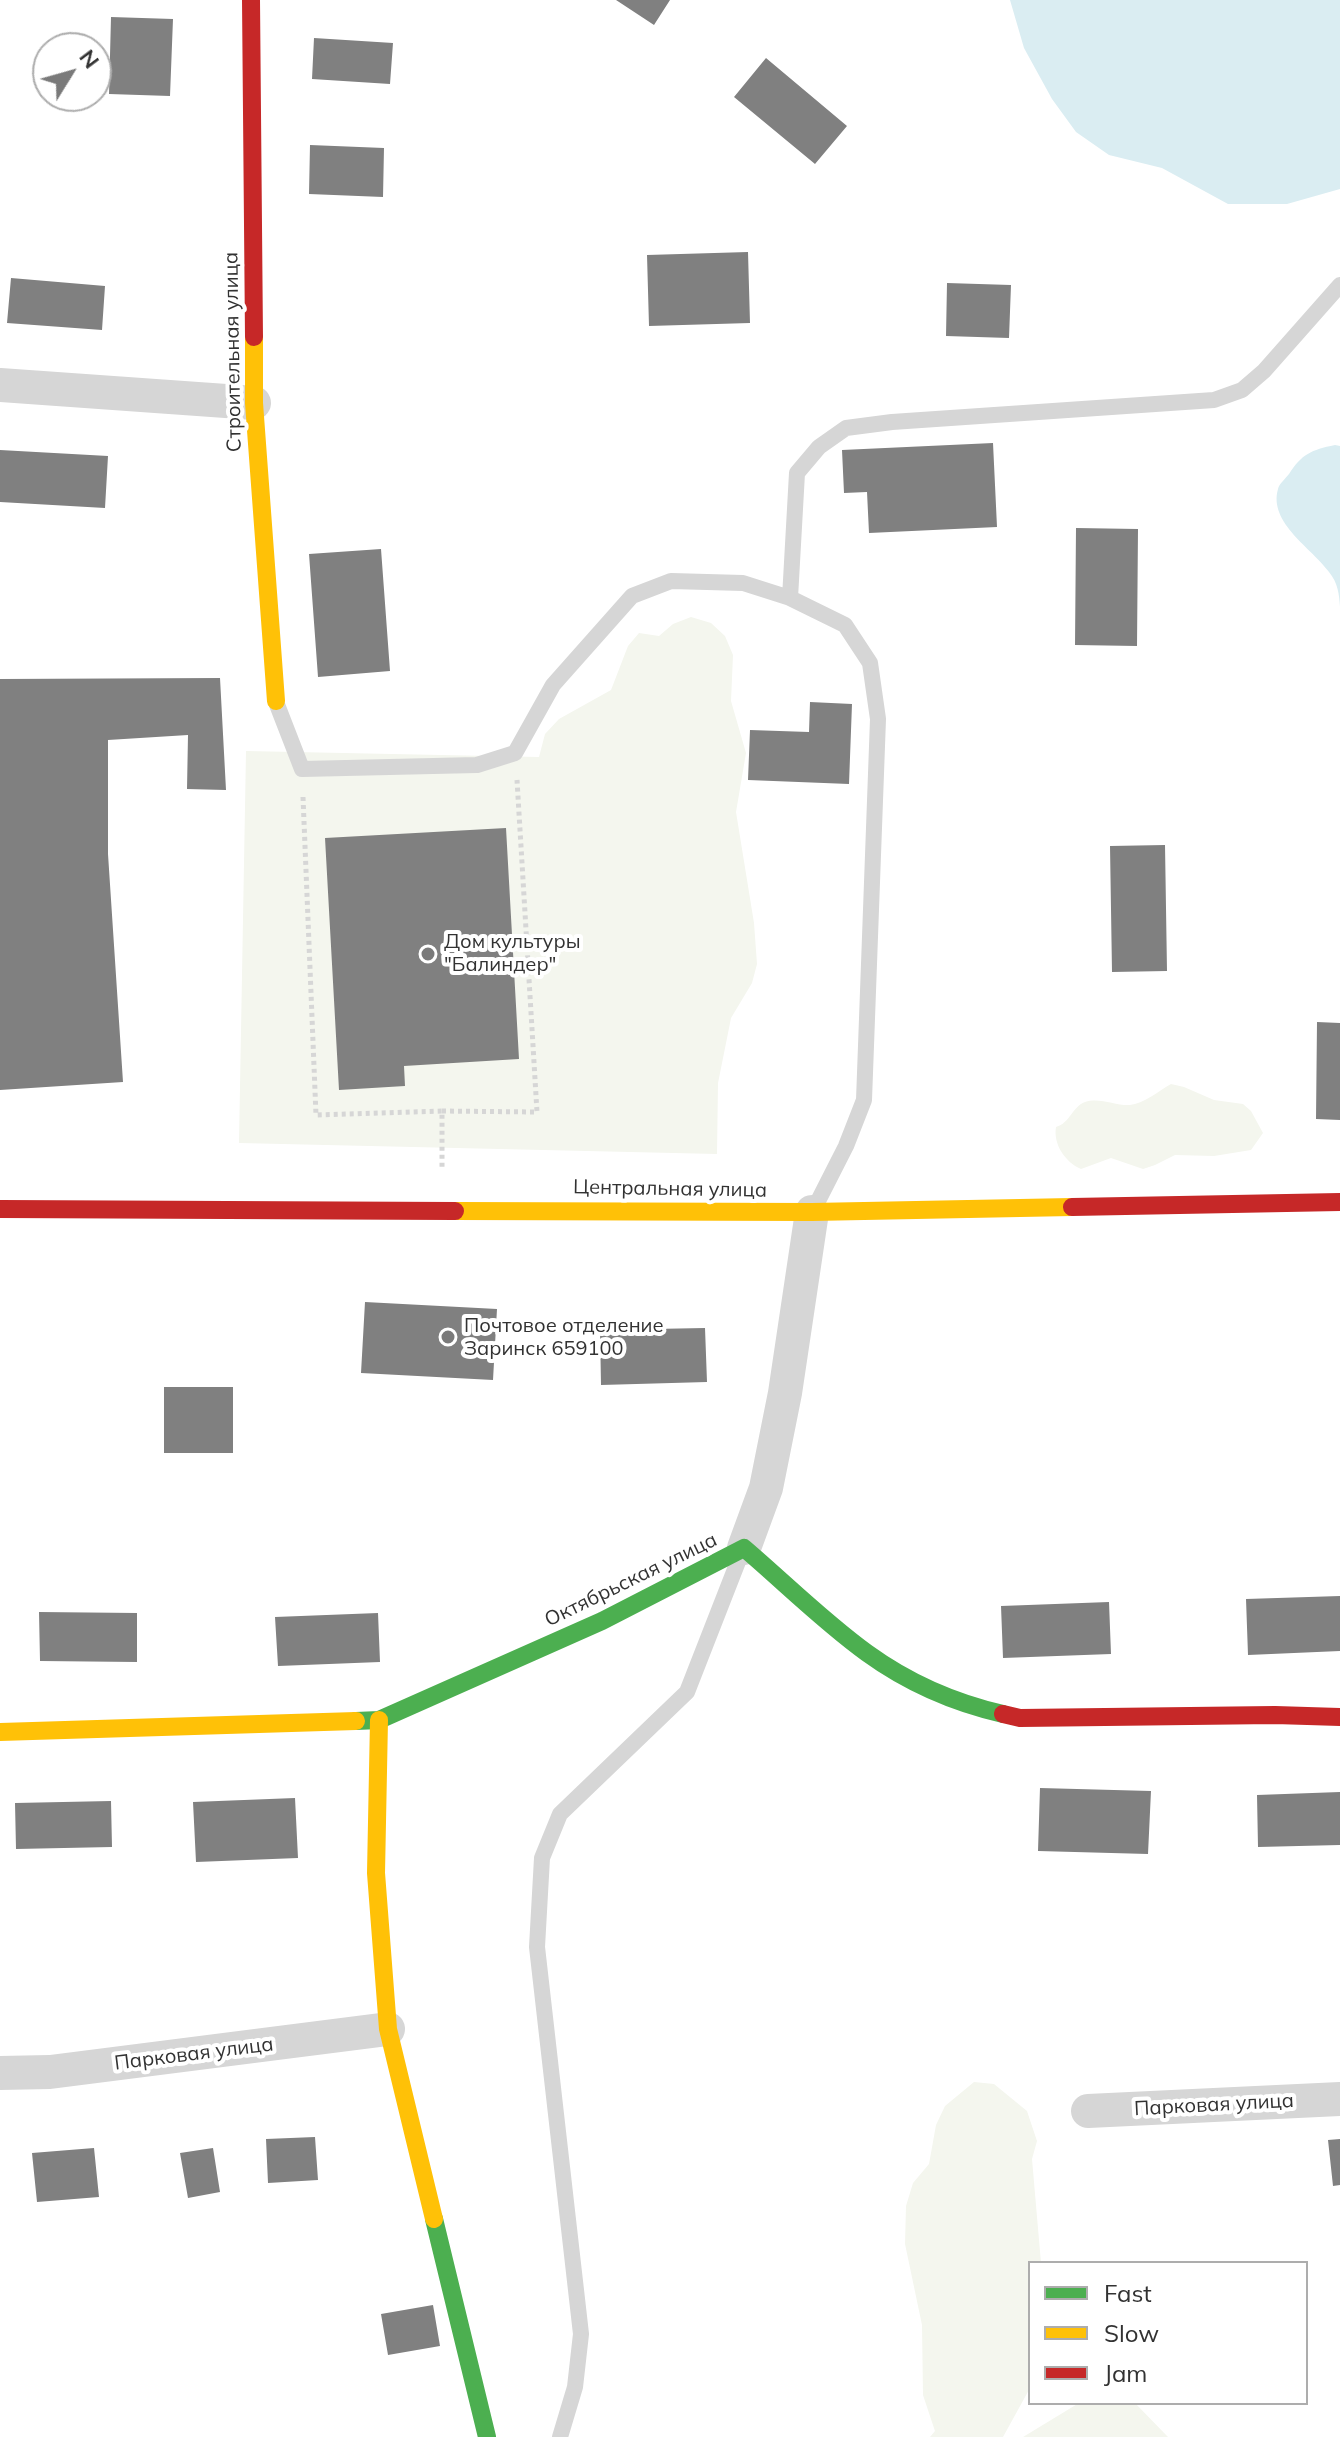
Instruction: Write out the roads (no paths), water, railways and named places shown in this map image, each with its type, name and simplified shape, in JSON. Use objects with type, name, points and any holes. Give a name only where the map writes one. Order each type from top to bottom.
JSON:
[{"type":"street","name":"Строительная улица","points":[[251,0],[254,403],[276,701]]},
{"type":"street","points":[[0,385],[254,403]]},
{"type":"street","name":"Центральная улица","points":[[0,1209],[812,1212],[1340,1202]]},
{"type":"street","points":[[744,1548],[766,1488],[777,1434],[812,1212]]},
{"type":"street","name":"Октябрьская улица","points":[[0,1732],[379,1720],[602,1621],[744,1548],[868,1654],[930,1690],[977,1708],[1020,1718],[1340,1717]]},
{"type":"street","points":[[379,1720],[376,1873],[388,2029],[487,2437]]},
{"type":"street","name":"Парковая улица","points":[[0,2073],[50,2072],[388,2029]]},
{"type":"street","name":"Парковая улица","points":[[1088,2111],[1340,2099]]},
{"type":"lane","points":[[790,598],[797,473],[819,447],[846,428],[907,420],[1214,400],[1242,390],[1264,371],[1340,285]]},
{"type":"lane","points":[[276,701],[302,769],[477,765],[515,753],[553,685],[632,596],[671,581],[743,583],[790,598],[845,625],[870,663],[878,719],[864,1100],[846,1146],[812,1212]]},
{"type":"lane","points":[[560,2437],[575,2387],[581,2334],[537,1947],[542,1858],[560,1814],[687,1692],[744,1548]]},
{"type":"place","name":"Дом культуры \"Балиндер\"","points":[[428,954]]},
{"type":"place","name":"Почтовое отделение Заринск 659100","points":[[448,1337]]}]
